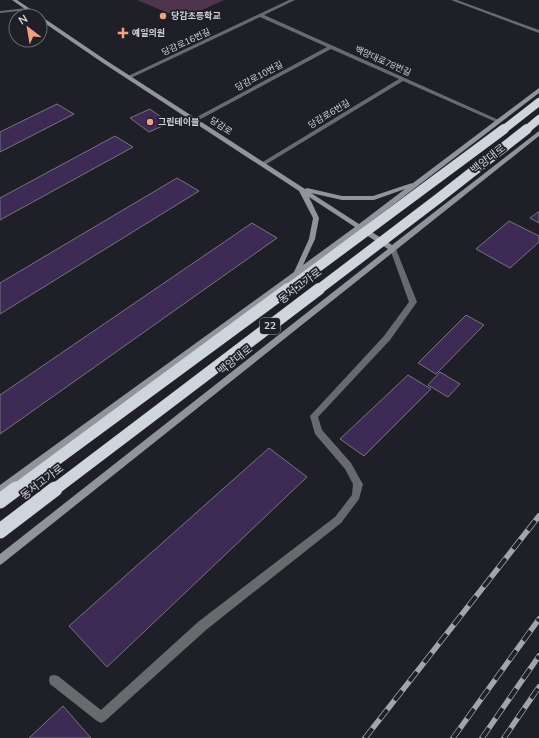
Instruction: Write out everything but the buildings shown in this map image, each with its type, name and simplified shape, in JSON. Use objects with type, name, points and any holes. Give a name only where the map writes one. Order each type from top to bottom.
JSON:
[{"type":"highway","name":"동서고가로","points":[[0,501],[418,194],[539,102]]},
{"type":"highway","name":"동서고가로","points":[[0,531],[433,202],[539,119]]},
{"type":"main road","name":"당감로","points":[[14,0],[27,8]]},
{"type":"main road","name":"당감로","points":[[48,23],[393,249]]},
{"type":"main road","points":[[0,490],[360,227],[539,90]]},
{"type":"main road","name":"백양대로","points":[[0,560],[539,133]]},
{"type":"main road","points":[[302,189],[342,198],[374,198],[417,183]]},
{"type":"main road","points":[[296,274],[312,238],[316,218],[302,189]]},
{"type":"street","name":"당감로16번길","points":[[129,77],[293,0]]},
{"type":"street","points":[[453,0],[539,32]]},
{"type":"street","name":"백양대로78번길","points":[[261,16],[498,121]]},
{"type":"street","name":"당감로10번길","points":[[195,120],[331,47]]},
{"type":"street","name":"당감로6번길","points":[[263,164],[403,79]]},
{"type":"street","points":[[54,680],[102,717],[202,626],[338,520],[356,496],[358,484],[348,466],[318,432],[314,416],[388,338],[413,302],[393,249]]},
{"type":"shaded area","points":[[137,0],[224,0],[189,16],[175,16]]},
{"type":"railway","points":[[365,738],[539,516]]},
{"type":"railway","points":[[453,738],[539,619]]},
{"type":"railway","points":[[482,738],[539,656]]},
{"type":"railway","points":[[504,738],[539,687]]},
{"type":"place","name":"당감초등학교","points":[[163,16]]},
{"type":"place","name":"예일의원","points":[[123,33]]},
{"type":"place","name":"그린테이블","points":[[150,122]]}]
